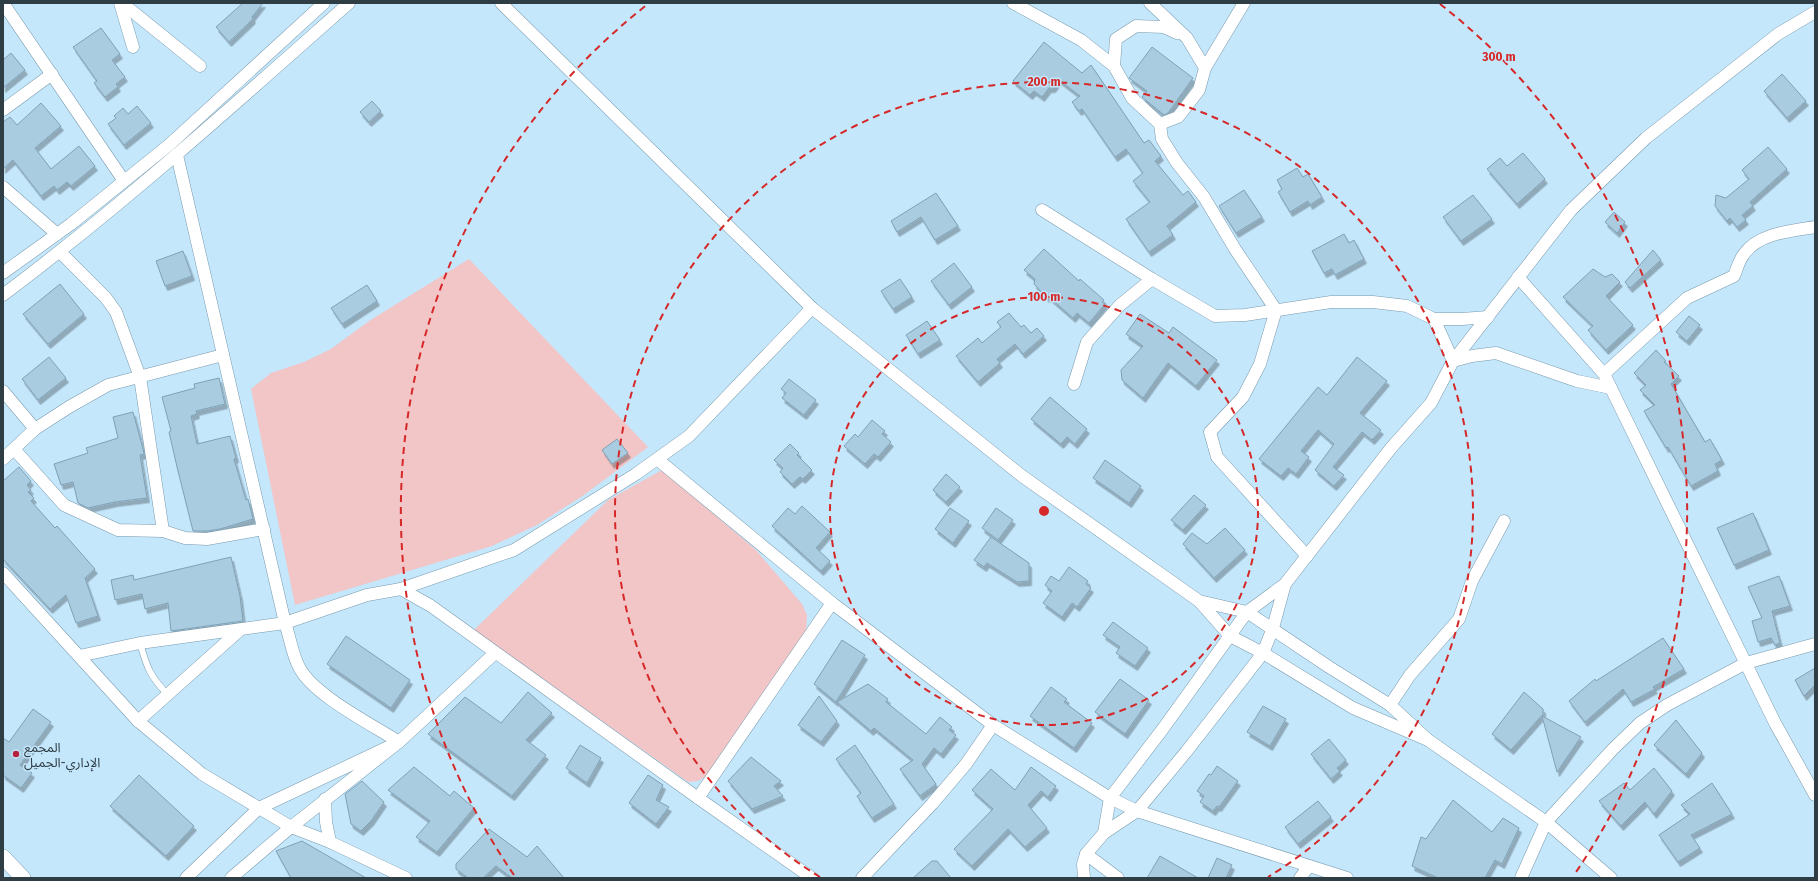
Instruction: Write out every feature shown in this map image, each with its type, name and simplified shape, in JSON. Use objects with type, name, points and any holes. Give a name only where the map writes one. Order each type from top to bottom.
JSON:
[{"type":"street","points":[[3,3],[124,182]]},
{"type":"street","points":[[121,3],[133,47]]},
{"type":"street","points":[[121,3],[200,66]]},
{"type":"street","points":[[3,273],[57,234],[169,145],[324,3]]},
{"type":"street","points":[[3,295],[60,252],[177,155],[349,3]]},
{"type":"street","points":[[501,3],[812,308],[1022,476],[1199,601],[1230,636],[1263,653],[1352,708],[1428,740]]},
{"type":"street","points":[[1013,3],[1081,40],[1114,66],[1132,98],[1160,124],[1162,139],[1177,163],[1204,197],[1235,249],[1276,310]]},
{"type":"street","points":[[1150,3],[1187,38],[1205,68]]},
{"type":"street","points":[[1160,124],[1178,116],[1200,90],[1205,68],[1244,3]]},
{"type":"street","points":[[1104,833],[1110,798],[1162,730],[1247,612],[1285,584],[1391,448],[1431,403],[1453,361],[1571,210],[1646,138],[1778,34],[1815,12]]},
{"type":"street","points":[[1114,66],[1116,39],[1136,26],[1164,27],[1187,38]]},
{"type":"street","points":[[3,110],[52,74]]},
{"type":"street","points":[[177,155],[285,623],[298,666],[314,686],[399,742]]},
{"type":"street","points":[[3,187],[57,234]]},
{"type":"street","points":[[1042,210],[1152,279],[1215,316],[1246,315],[1331,302],[1373,302],[1407,306],[1434,319],[1488,317]]},
{"type":"street","points":[[1604,374],[1686,298],[1734,276],[1743,254],[1756,242],[1785,232],[1815,227]]},
{"type":"street","points":[[60,252],[106,298],[116,312],[140,377],[163,531]]},
{"type":"street","points":[[1518,277],[1604,374],[1746,663],[1813,788]]},
{"type":"street","points":[[1074,384],[1088,342],[1120,305],[1152,279]]},
{"type":"street","points":[[79,656],[140,642],[285,623],[367,595],[401,589],[514,550],[636,474],[689,436],[812,308]]},
{"type":"street","points":[[1276,310],[1260,364],[1243,397],[1210,432],[1217,457],[1307,556]]},
{"type":"street","points":[[1434,319],[1453,361]]},
{"type":"street","points":[[1453,361],[1472,356],[1496,353],[1577,381],[1611,388]]},
{"type":"street","points":[[3,459],[35,429],[69,406],[108,385],[223,355]]},
{"type":"street","points":[[3,391],[35,429]]},
{"type":"street","points":[[14,449],[64,505],[118,530],[163,531],[185,538],[207,539],[264,529]]},
{"type":"street","points":[[657,459],[832,603],[993,725],[1110,798],[1137,811],[1347,878]]},
{"type":"street","points":[[1390,705],[1410,676],[1459,619],[1472,580],[1504,521]]},
{"type":"street","points":[[3,573],[138,721],[202,774],[291,827],[330,842],[406,878]]},
{"type":"street","points":[[1084,878],[1083,864],[1086,854],[1104,833],[1137,811],[1186,752],[1263,653],[1273,628],[1285,584]]},
{"type":"street","points":[[401,589],[430,606],[812,878]]},
{"type":"street","points":[[1199,601],[1247,612],[1329,667],[1390,705],[1428,740],[1546,822],[1611,878]]},
{"type":"street","points":[[698,798],[832,603]]},
{"type":"street","points":[[138,721],[240,630]]},
{"type":"street","points":[[1522,878],[1546,822],[1612,749],[1640,723],[1667,705],[1746,663],[1815,644]]},
{"type":"street","points":[[231,878],[325,799],[399,742],[495,653]]},
{"type":"street","points":[[862,878],[932,804],[966,764],[993,725]]},
{"type":"street","points":[[186,878],[259,808],[399,742]]},
{"type":"street","points":[[325,799],[326,822],[330,842]]},
{"type":"street","points":[[1086,854],[1118,878]]},
{"type":"street","points":[[3,857],[23,878]]},
{"type":"street","points":[[1300,878],[1308,866]]},
{"type":"lane","points":[[140,642],[146,666],[153,679],[168,695]]},
{"type":"shaded area","points":[[469,259],[648,447],[584,495],[537,525],[492,546],[295,605],[251,389],[271,373],[304,362],[331,349],[369,321]]},
{"type":"shaded area","points":[[662,470],[756,550],[802,604],[807,615],[806,633],[708,775],[698,781],[688,782],[474,630],[608,500]]},
{"type":"building","points":[[243,3],[263,3],[252,17],[253,19],[229,42],[216,27]]},
{"type":"building","points":[[101,28],[120,54],[112,60],[125,77],[116,84],[118,87],[105,97],[94,83],[97,81],[73,47]]},
{"type":"building","points":[[1044,42],[1082,73],[1091,65],[1144,143],[1149,140],[1161,156],[1155,161],[1183,195],[1188,191],[1196,202],[1167,226],[1173,235],[1149,252],[1126,219],[1150,202],[1133,181],[1143,173],[1126,149],[1115,157],[1082,109],[1079,111],[1072,102],[1080,96],[1059,80],[1053,88],[1049,88],[1042,97],[1034,91],[1030,95],[1013,81]]},
{"type":"building","points":[[1152,47],[1193,78],[1168,113],[1164,115],[1142,97],[1147,91],[1129,78]]},
{"type":"building","points":[[11,53],[25,70],[3,88],[3,60]]},
{"type":"building","points":[[1782,74],[1806,101],[1787,118],[1764,91]]},
{"type":"building","points":[[372,101],[381,111],[369,122],[360,112]]},
{"type":"building","points":[[41,103],[61,126],[35,148],[51,169],[79,146],[95,166],[71,186],[67,182],[57,190],[54,186],[41,196],[13,160],[3,169],[3,122],[10,117],[17,125]]},
{"type":"building","points":[[137,106],[151,123],[124,145],[108,124],[116,118],[114,116],[123,108],[128,114]]},
{"type":"building","points":[[1768,147],[1787,169],[1750,202],[1753,206],[1742,215],[1746,220],[1737,227],[1730,218],[1727,221],[1715,206],[1716,195],[1726,198],[1749,179],[1742,170]]},
{"type":"building","points":[[1523,153],[1545,179],[1517,204],[1487,169],[1500,158],[1507,166]]},
{"type":"building","points":[[1297,168],[1303,177],[1308,174],[1322,197],[1310,205],[1308,201],[1290,212],[1278,192],[1282,189],[1277,180]]},
{"type":"building","points":[[1244,190],[1262,217],[1236,233],[1219,206]]},
{"type":"building","points":[[936,193],[958,226],[935,240],[921,217],[897,232],[891,221]]},
{"type":"building","points":[[1473,195],[1492,219],[1461,241],[1443,217]]},
{"type":"building","points":[[1614,212],[1625,222],[1617,233],[1605,222]]},
{"type":"building","points":[[1344,234],[1349,243],[1354,240],[1364,259],[1335,275],[1332,269],[1324,273],[1312,251]]},
{"type":"building","points":[[1044,249],[1079,281],[1080,279],[1104,300],[1102,302],[1105,304],[1089,323],[1077,313],[1073,318],[1049,297],[1047,298],[1034,284],[1035,279],[1024,270]]},
{"type":"building","points":[[1653,250],[1661,260],[1630,288],[1625,282]]},
{"type":"building","points":[[183,251],[192,276],[165,286],[156,261]]},
{"type":"building","points":[[954,263],[972,287],[949,305],[931,281]]},
{"type":"building","points":[[1593,269],[1605,277],[1612,274],[1620,282],[1606,296],[1633,325],[1606,350],[1588,330],[1593,326],[1563,297]]},
{"type":"building","points":[[900,279],[912,297],[893,309],[881,291]]},
{"type":"building","points":[[60,284],[84,314],[48,344],[23,314]]},
{"type":"building","points":[[367,285],[377,301],[342,324],[331,308]]},
{"type":"building","points":[[1009,313],[1021,327],[1024,325],[1031,333],[1037,328],[1044,336],[1023,354],[1015,344],[997,359],[1000,363],[978,382],[956,356],[978,338],[982,343],[1001,327],[997,322]]},
{"type":"building","points":[[1140,314],[1169,333],[1173,327],[1217,360],[1196,386],[1168,363],[1143,398],[1122,380],[1121,370],[1143,346],[1126,334]]},
{"type":"building","points":[[1689,316],[1700,325],[1687,341],[1676,332]]},
{"type":"building","points":[[927,321],[940,340],[918,354],[906,335]]},
{"type":"building","points":[[1656,350],[1666,361],[1664,362],[1679,376],[1671,384],[1705,442],[1710,439],[1722,460],[1715,464],[1718,471],[1691,486],[1668,447],[1666,448],[1644,411],[1655,405],[1640,390],[1646,385],[1634,373]]},
{"type":"building","points":[[49,357],[66,378],[38,400],[22,379]]},
{"type":"building","points":[[1357,357],[1387,381],[1360,413],[1381,430],[1372,440],[1362,432],[1333,467],[1344,475],[1334,486],[1315,470],[1334,444],[1318,430],[1301,451],[1309,457],[1296,474],[1288,468],[1281,476],[1259,459],[1318,387],[1327,395]]},
{"type":"building","points":[[219,378],[225,404],[196,411],[197,414],[191,416],[197,444],[230,436],[236,458],[234,459],[246,500],[248,499],[253,519],[220,529],[193,531],[162,397],[195,388],[194,384]]},
{"type":"building","points":[[789,379],[816,400],[804,415],[782,398],[786,393],[781,389]]},
{"type":"building","points":[[1050,397],[1087,429],[1075,444],[1067,437],[1061,444],[1031,419]]},
{"type":"building","points":[[133,412],[144,454],[140,455],[147,498],[115,502],[88,508],[78,503],[73,482],[61,485],[54,464],[88,453],[86,448],[118,438],[113,417]]},
{"type":"building","points":[[872,420],[885,431],[882,434],[891,442],[878,457],[874,454],[865,464],[844,446],[855,434],[858,437]]},
{"type":"building","points":[[617,439],[628,453],[612,464],[602,450]]},
{"type":"building","points":[[790,444],[799,453],[797,455],[812,470],[803,479],[800,477],[792,484],[780,472],[783,468],[774,460]]},
{"type":"building","points":[[1105,460],[1141,486],[1129,503],[1093,478]]},
{"type":"building","points":[[19,467],[31,481],[27,485],[31,490],[28,492],[34,498],[31,501],[55,528],[57,526],[95,569],[85,578],[98,616],[76,623],[66,595],[50,609],[3,559],[3,481]]},
{"type":"building","points":[[946,474],[960,487],[946,502],[933,490]]},
{"type":"building","points":[[1194,495],[1206,505],[1183,530],[1171,520]]},
{"type":"building","points":[[802,506],[830,532],[816,548],[830,561],[821,571],[772,526],[788,508],[795,514]]},
{"type":"building","points":[[950,508],[969,521],[953,543],[935,529]]},
{"type":"building","points":[[996,508],[1013,520],[998,540],[982,528]]},
{"type":"building","points":[[1753,513],[1769,550],[1734,565],[1717,528]]},
{"type":"building","points":[[1225,528],[1245,550],[1214,578],[1183,544],[1192,533],[1207,544]]},
{"type":"building","points":[[991,537],[1029,563],[1029,581],[1017,582],[987,563],[984,567],[974,560]]},
{"type":"building","points":[[231,557],[240,596],[243,621],[171,631],[168,603],[145,609],[142,594],[115,600],[111,580],[133,575],[134,580]]},
{"type":"building","points":[[1069,567],[1088,581],[1086,584],[1091,588],[1077,607],[1072,603],[1062,617],[1043,603],[1052,591],[1045,585],[1051,576],[1059,581]]},
{"type":"building","points":[[1779,576],[1790,606],[1772,611],[1780,643],[1775,645],[1771,638],[1758,642],[1752,621],[1762,618],[1748,587]]},
{"type":"building","points":[[1113,622],[1148,648],[1135,666],[1116,653],[1120,647],[1103,635]]},
{"type":"building","points":[[346,636],[410,680],[391,708],[327,664]]},
{"type":"building","points":[[1663,638],[1684,669],[1653,687],[1655,689],[1631,702],[1623,689],[1585,722],[1569,701],[1595,679],[1596,681]]},
{"type":"building","points":[[842,640],[865,655],[836,702],[814,684]]},
{"type":"building","points":[[1815,668],[1815,685],[1804,696],[1795,680]]},
{"type":"building","points":[[1120,679],[1149,700],[1125,734],[1095,712]]},
{"type":"building","points":[[868,684],[888,699],[886,702],[926,734],[940,717],[952,727],[949,730],[956,735],[941,754],[934,748],[922,764],[936,784],[920,796],[900,769],[913,760],[874,728],[871,731],[837,702]]},
{"type":"building","points":[[1051,687],[1067,699],[1064,702],[1092,723],[1074,748],[1030,716]]},
{"type":"building","points":[[528,692],[552,713],[526,740],[546,755],[512,796],[428,734],[465,697],[501,723]]},
{"type":"building","points":[[1524,692],[1543,709],[1543,714],[1511,750],[1492,734]]},
{"type":"building","points":[[819,696],[837,721],[821,742],[798,725]]},
{"type":"building","points":[[1263,706],[1286,719],[1270,746],[1247,732]]},
{"type":"building","name":"المجمع الإداري-الجميل","points":[[33,709],[51,722],[20,765],[32,773],[21,788],[3,775],[3,738],[9,742]]},
{"type":"building","points":[[1542,716],[1581,737],[1557,772]]},
{"type":"building","points":[[1676,720],[1702,753],[1686,774],[1654,745]]},
{"type":"building","points":[[1329,739],[1346,760],[1337,768],[1340,771],[1331,779],[1311,754]]},
{"type":"building","points":[[580,745],[601,758],[587,783],[566,768]]},
{"type":"building","points":[[855,745],[894,804],[872,818],[857,796],[861,793],[836,759]]},
{"type":"building","points":[[751,757],[781,781],[774,786],[783,796],[752,809],[728,781]]},
{"type":"building","points":[[1217,766],[1238,781],[1219,807],[1217,806],[1213,811],[1200,802],[1204,796],[1197,791],[1209,774],[1211,775]]},
{"type":"building","points":[[414,767],[450,796],[454,791],[474,808],[437,852],[416,837],[430,821],[388,790]]},
{"type":"building","points":[[1031,767],[1056,786],[1048,797],[1041,791],[1028,805],[1047,828],[1025,847],[1008,829],[972,866],[954,849],[993,809],[972,790],[991,769],[1015,790]]},
{"type":"building","points":[[1654,768],[1672,791],[1654,814],[1645,802],[1621,826],[1599,801],[1624,783],[1630,790]]},
{"type":"building","points":[[139,775],[194,826],[166,856],[110,806]]},
{"type":"building","points":[[648,775],[663,785],[656,800],[669,807],[656,824],[629,803]]},
{"type":"building","points":[[362,781],[384,802],[371,821],[361,831],[351,824],[345,794]]},
{"type":"building","points":[[1712,783],[1732,814],[1691,835],[1700,848],[1678,862],[1659,835],[1690,814],[1681,805]]},
{"type":"building","points":[[1453,800],[1492,832],[1503,818],[1519,828],[1502,864],[1495,860],[1485,878],[1438,878],[1412,866],[1421,837],[1426,839]]},
{"type":"building","points":[[1318,801],[1331,817],[1298,844],[1285,827]]},
{"type":"building","points":[[489,829],[527,857],[537,846],[564,878],[512,878],[496,866],[483,878],[468,878],[456,869],[456,864]]},
{"type":"building","points":[[302,841],[366,878],[291,878],[276,851]]},
{"type":"building","points":[[1160,856],[1198,878],[1147,878]]},
{"type":"building","points":[[1217,858],[1232,865],[1226,878],[1208,878]]},
{"type":"building","points":[[932,861],[937,861],[951,878],[913,878]]},
{"type":"place","name":"المجمع الإداري-الجميل","points":[[16,754]]}]
